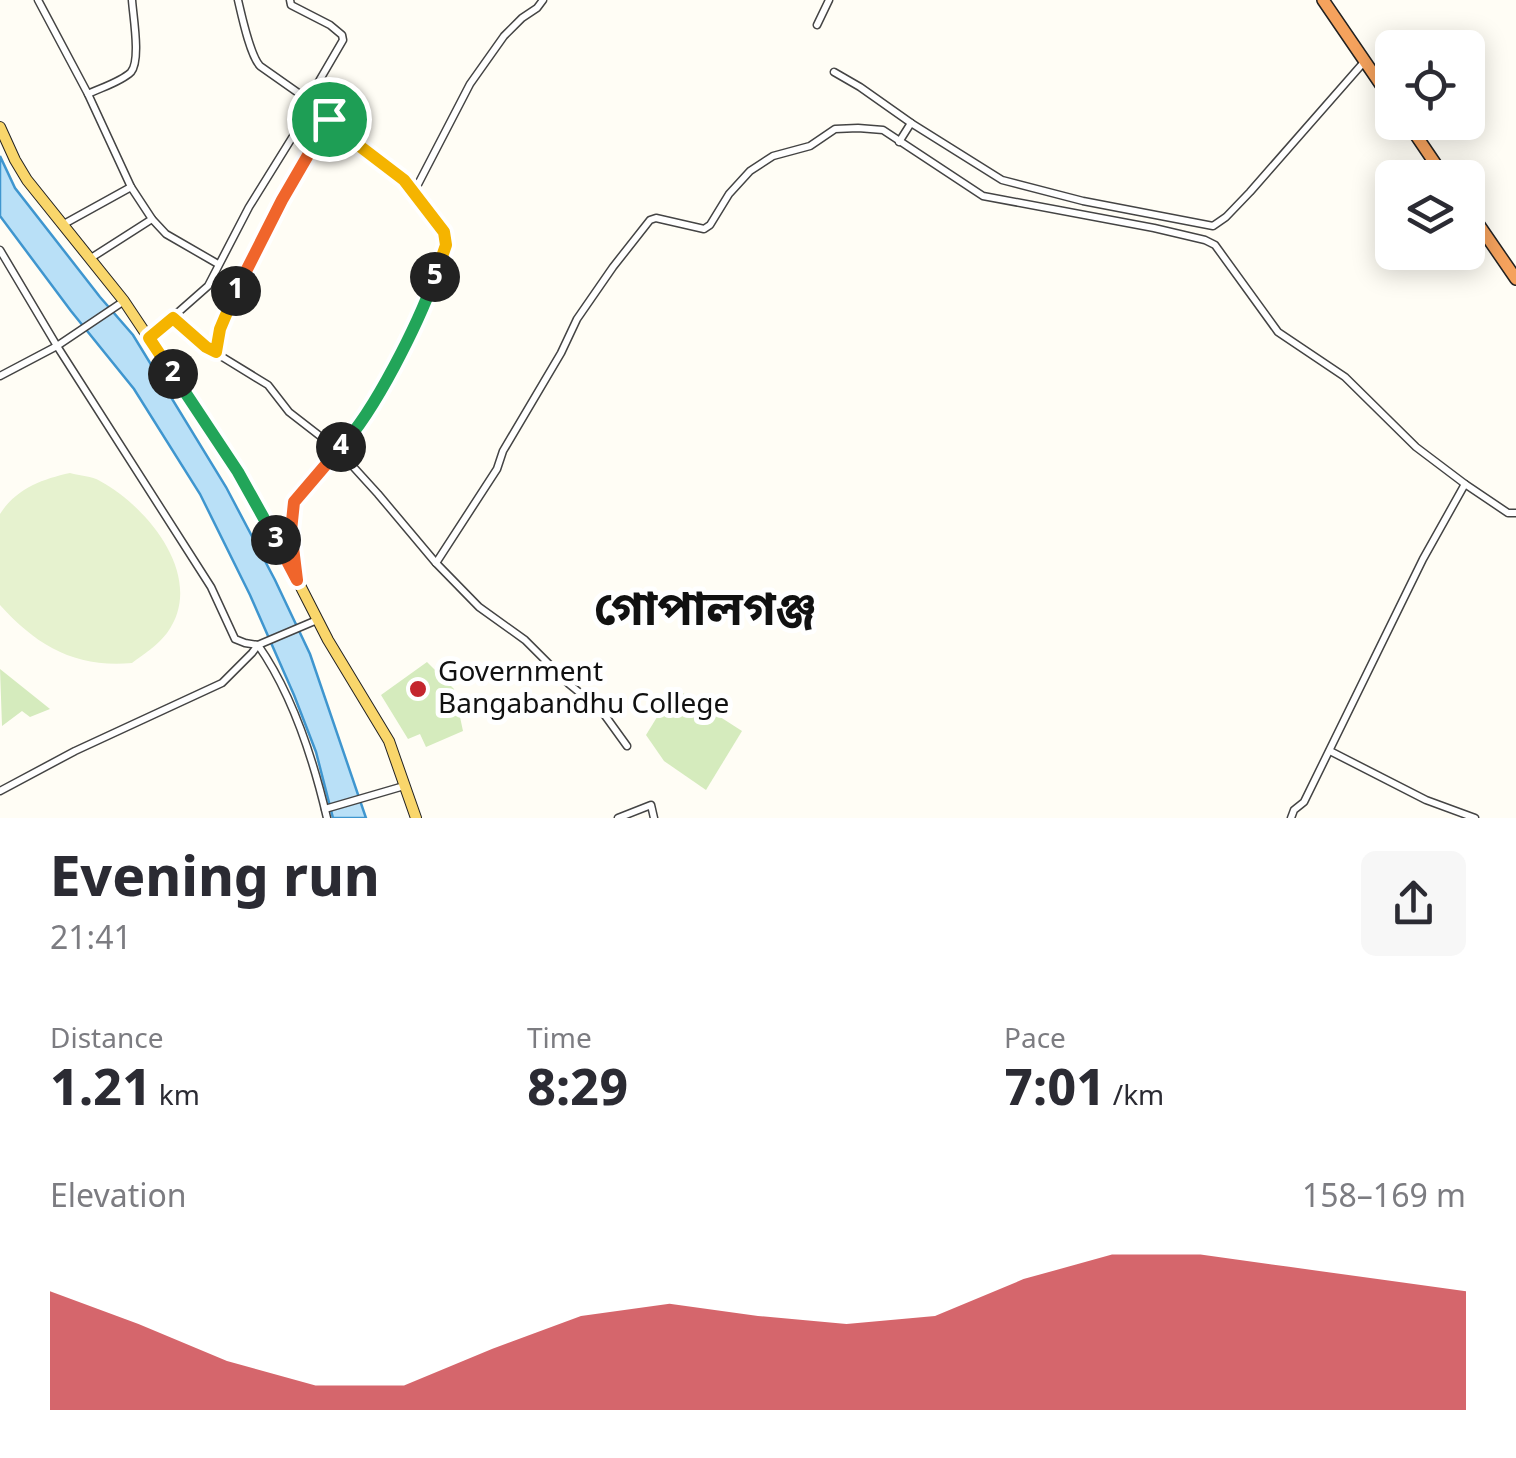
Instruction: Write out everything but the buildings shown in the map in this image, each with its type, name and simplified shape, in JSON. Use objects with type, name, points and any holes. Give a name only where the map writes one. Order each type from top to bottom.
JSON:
[{"type":"highway","points":[[1323,0],[1375,76]]},
{"type":"highway","points":[[1485,234],[1516,279]]},
{"type":"main road","points":[[0,127],[27,180],[124,300],[238,472],[297,580],[312,623],[390,741],[416,818]]},
{"type":"street","points":[[38,0],[131,187],[152,219],[166,234],[218,264]]},
{"type":"street","points":[[88,94],[133,69],[136,59],[132,0]]},
{"type":"street","points":[[238,0],[253,58],[404,180],[447,239],[421,310],[368,411],[294,502],[291,531],[297,580]]},
{"type":"street","points":[[149,338],[208,286],[343,40],[330,25],[290,0]]},
{"type":"street","points":[[414,192],[470,84],[504,36],[543,0]]},
{"type":"street","points":[[817,25],[828,0]]},
{"type":"street","points":[[1206,239],[1212,227],[1250,192],[1365,61]]},
{"type":"street","points":[[834,72],[1002,180],[1212,227]]},
{"type":"street","points":[[216,352],[220,329],[241,280],[329,119]]},
{"type":"street","points":[[900,140],[910,124]]},
{"type":"street","points":[[436,563],[497,470],[503,451],[561,353],[577,318],[650,220],[704,229],[750,170],[773,156],[810,146],[835,129],[883,130],[996,200],[1206,239],[1215,245],[1278,332],[1345,377],[1416,447],[1508,513],[1516,513]]},
{"type":"street","points":[[64,224],[131,187]]},
{"type":"street","points":[[91,258],[152,219]]},
{"type":"street","points":[[0,250],[211,587],[236,639],[260,644],[312,623]]},
{"type":"street","points":[[0,376],[57,346],[124,300]]},
{"type":"street","points":[[173,318],[206,347],[268,385],[289,412],[338,450],[436,563],[479,607],[525,640],[601,710],[627,746]]},
{"type":"street","points":[[1290,818],[1304,802],[1424,559],[1466,484]]},
{"type":"street","points":[[0,791],[75,750],[222,683],[260,644]]},
{"type":"street","points":[[260,644],[283,686],[310,757],[327,818]]},
{"type":"street","points":[[1330,751],[1426,800],[1475,818]]},
{"type":"street","points":[[325,809],[404,786]]},
{"type":"street","points":[[618,818],[652,804],[654,818]]},
{"type":"green space","points":[[70,473],[100,481],[136,508],[153,526],[176,568],[178,612],[167,633],[132,663],[93,662],[59,651],[28,632],[0,605],[0,514],[31,486]]},
{"type":"green space","points":[[427,662],[454,689],[463,731],[426,747],[420,734],[408,739],[381,695]]},
{"type":"green space","points":[[0,669],[50,709],[30,717],[22,711],[2,726]]},
{"type":"green space","points":[[675,688],[742,731],[706,790],[664,761],[646,735]]},
{"type":"water","points":[[0,156],[15,188],[133,335],[226,487],[310,654],[366,818],[333,818],[316,752],[294,695],[200,494],[134,389],[0,216]]},
{"type":"place","name":"Government Bangabandhu College","points":[[418,689]]},
{"type":"district","name":"গোপালগঞ্জ","points":[[705,613]]},
{"type":"route","points":[[329,119],[404,180],[447,239],[432,285],[368,411],[294,502],[291,531],[297,580],[238,472],[149,338],[173,318],[216,352],[220,329],[241,280],[329,119]]}]
